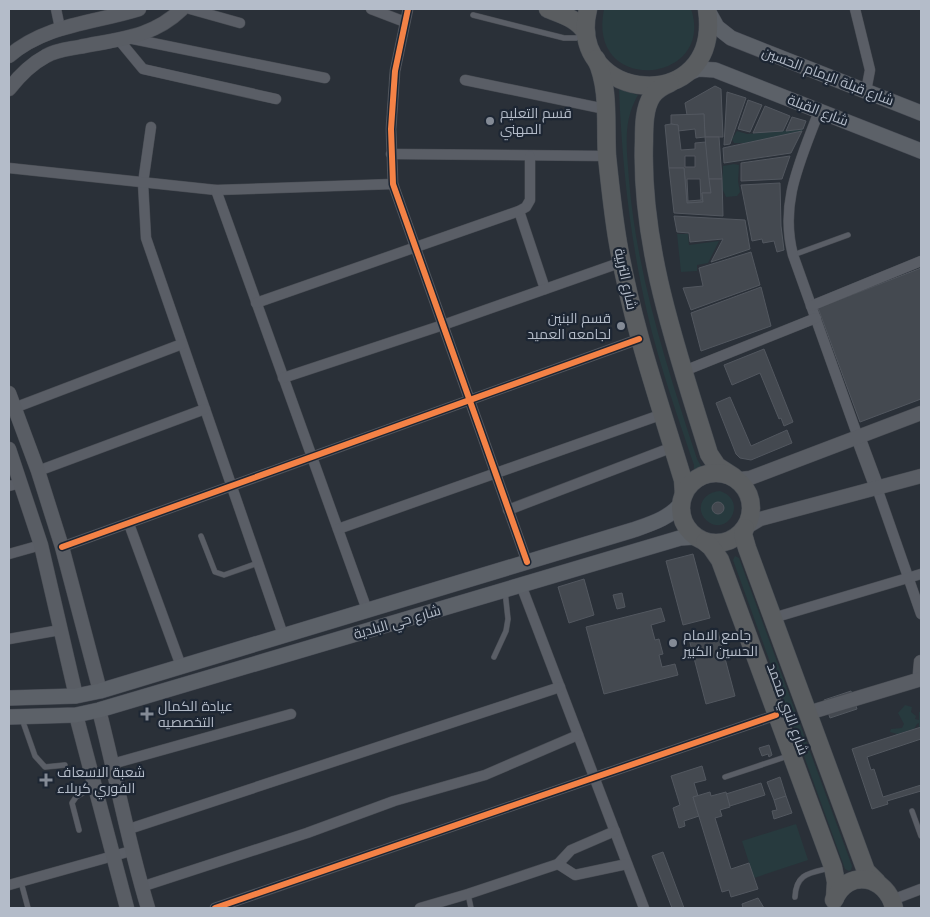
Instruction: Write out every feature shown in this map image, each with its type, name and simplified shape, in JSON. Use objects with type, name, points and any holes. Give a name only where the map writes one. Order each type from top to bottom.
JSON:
[{"type":"highway","points":[[548,9],[566,16],[581,25],[586,33]]},
{"type":"highway","points":[[586,33],[588,9]]},
{"type":"highway","points":[[707,9],[710,25],[706,44],[698,60],[686,74],[653,94],[648,106],[644,132],[644,179],[654,257],[684,371],[711,458],[721,469],[734,478],[743,485],[749,495],[752,506],[746,528],[738,536],[728,542],[716,544],[700,539],[690,532],[683,519],[683,498],[689,486],[696,479],[715,473],[734,478]]},
{"type":"highway","name":"شارع التربية","points":[[586,33],[604,79],[607,156],[614,218],[622,262],[639,339],[683,480],[683,498]]},
{"type":"highway","points":[[596,59],[608,72],[622,81],[637,86],[654,86],[670,82]]},
{"type":"highway","name":"شارع النبي محمد","points":[[746,528],[743,534],[747,548],[866,871],[888,893],[893,904]]},
{"type":"highway","name":"شارع النبي محمد","points":[[700,539],[711,547],[720,560],[833,867],[836,882],[833,903]]},
{"type":"highway","points":[[833,903],[845,885],[852,881],[860,879],[877,882]]},
{"type":"main road","points":[[9,56],[28,42],[60,28],[139,9]]},
{"type":"main road","points":[[9,88],[24,70],[47,55],[63,50],[142,35],[172,19],[182,9]]},
{"type":"main road","name":"شارع قبلة الإمام الحسين","points":[[707,9],[717,27],[736,40],[921,113]]},
{"type":"main road","name":"شارع القبلة","points":[[686,74],[698,69],[715,70],[921,151]]},
{"type":"main road","points":[[9,393],[38,471],[62,547],[100,690]]},
{"type":"main road","points":[[734,478],[745,479],[921,413]]},
{"type":"main road","points":[[858,437],[877,488]]},
{"type":"main road","points":[[9,449],[15,484],[41,545],[76,696],[9,698]]},
{"type":"main road","points":[[746,528],[760,519],[921,476]]},
{"type":"main road","name":"شارع حي البلدية","points":[[76,696],[652,524],[676,510],[683,498]]},
{"type":"main road","points":[[633,530],[641,536],[640,550]]},
{"type":"main road","name":"شارع حي البلدية","points":[[76,715],[99,710],[680,538],[700,539]]},
{"type":"main road","points":[[808,713],[921,678],[921,662]]},
{"type":"main road","points":[[99,710],[131,851],[148,908]]},
{"type":"main road","points":[[15,717],[76,715],[127,908]]},
{"type":"street","points":[[56,9],[60,28]]},
{"type":"street","points":[[190,9],[240,23]]},
{"type":"street","points":[[370,9],[405,22]]},
{"type":"street","points":[[408,9],[395,71],[391,154],[393,184],[526,562]]},
{"type":"street","points":[[855,9],[870,70],[866,91]]},
{"type":"street","points":[[123,39],[324,78]]},
{"type":"street","points":[[123,39],[143,69],[276,99]]},
{"type":"street","points":[[465,80],[605,109]]},
{"type":"street","points":[[819,111],[796,174],[789,201],[788,230],[793,255],[858,437]]},
{"type":"street","points":[[151,127],[143,184],[146,238],[283,635]]},
{"type":"street","points":[[391,154],[607,156]]},
{"type":"street","points":[[256,303],[519,211],[526,207],[530,200],[530,156]]},
{"type":"street","points":[[9,168],[143,184],[216,190],[393,184]]},
{"type":"street","points":[[216,190],[366,610]]},
{"type":"street","points":[[519,211],[545,289]]},
{"type":"street","points":[[811,306],[921,261]]},
{"type":"street","points":[[283,378],[443,325],[622,262]]},
{"type":"street","points":[[684,371],[816,318]]},
{"type":"street","points":[[62,547],[639,339]]},
{"type":"street","points":[[14,408],[182,344]]},
{"type":"street","points":[[38,471],[205,410]]},
{"type":"street","points":[[338,529],[662,414]]},
{"type":"street","points":[[508,510],[673,447]]},
{"type":"street","points":[[877,488],[921,614]]},
{"type":"street","points":[[129,524],[181,666]]},
{"type":"street","points":[[9,554],[41,545]]},
{"type":"street","points":[[773,618],[921,574]]},
{"type":"street","points":[[522,585],[644,908]]},
{"type":"street","points":[[9,639],[60,630]]},
{"type":"street","points":[[126,830],[560,687]]},
{"type":"street","points":[[112,764],[291,714]]},
{"type":"street","points":[[215,908],[776,715]]},
{"type":"street","points":[[142,887],[308,833],[394,802],[485,775],[578,735]]},
{"type":"street","points":[[420,908],[558,864],[571,850],[614,831]]},
{"type":"street","points":[[9,885],[131,851]]},
{"type":"street","points":[[558,864],[575,875],[627,864]]},
{"type":"street","points":[[893,904],[921,889]]},
{"type":"lane","points":[[472,15],[564,38],[576,38],[586,33]]},
{"type":"lane","points":[[793,255],[848,235]]},
{"type":"lane","points":[[201,536],[215,572],[224,575],[258,563]]},
{"type":"lane","points":[[494,657],[506,631],[508,619],[505,590]]},
{"type":"lane","points":[[15,717],[35,756],[45,767],[65,765]]},
{"type":"lane","points":[[725,777],[791,755]]},
{"type":"lane","points":[[79,830],[72,803],[76,796],[95,786]]},
{"type":"lane","points":[[912,811],[921,836]]},
{"type":"lane","points":[[794,897],[795,886],[800,879],[807,874],[833,867]]},
{"type":"lane","points":[[21,881],[28,908]]},
{"type":"lane","points":[[468,894],[472,908]]},
{"type":"green space","points":[[604,9],[691,9],[694,34],[685,53],[670,65],[650,70],[630,67],[614,57],[604,37]]},
{"type":"green space","points":[[619,89],[638,95],[630,115],[627,136],[633,216],[646,286],[664,356],[697,459],[702,468],[694,472],[694,465],[657,351],[641,285],[628,201]]},
{"type":"green space","points":[[803,129],[802,131],[746,143],[734,143],[732,139],[737,131],[747,134]]},
{"type":"green space","points":[[739,165],[738,181],[740,192],[737,196],[726,197],[722,188],[723,166]]},
{"type":"green space","points":[[677,234],[688,234],[689,245],[719,241],[708,263],[697,265],[697,271],[681,272]]},
{"type":"green space","points":[[720,491],[728,495],[733,501],[734,508],[729,520],[724,524],[717,525],[705,519],[701,513],[701,507],[706,497]]},
{"type":"green space","points":[[735,556],[739,558],[852,866],[849,871],[845,869],[733,560]]},
{"type":"green space","points":[[905,705],[912,707],[911,712],[916,716],[915,719],[919,720],[919,712],[921,712],[921,727],[919,727],[919,723],[914,729],[898,734],[890,732],[891,729],[902,728],[904,724],[898,713]]},
{"type":"green space","points":[[796,824],[808,860],[754,878],[742,841]]},
{"type":"building","points":[[715,86],[721,89],[723,137],[705,137],[704,114],[687,115],[685,103]]},
{"type":"building","points":[[727,92],[746,98],[730,144],[724,145]]},
{"type":"building","points":[[748,100],[762,105],[750,132],[738,129]]},
{"type":"building","points":[[765,106],[790,116],[783,131],[753,133]]},
{"type":"building","points":[[704,114],[705,137],[696,138],[695,129],[678,131],[678,125],[671,124],[671,115]]},
{"type":"building","points":[[792,117],[806,121],[803,129],[786,131]]},
{"type":"building","points":[[665,125],[678,125],[681,150],[695,149],[695,143],[706,142],[711,193],[702,193],[703,202],[687,203],[684,168],[669,168]],"holes":[[[685,156],[695,156],[695,167],[685,167]],[[687,179],[700,179],[701,200],[688,201]]]},
{"type":"building","points":[[802,131],[791,153],[724,163],[723,148]]},
{"type":"building","points":[[705,137],[719,137],[722,179],[709,179]]},
{"type":"building","points":[[790,156],[782,179],[741,181],[741,163]]},
{"type":"building","points":[[669,168],[684,168],[687,203],[703,202],[702,193],[711,193],[709,179],[722,179],[723,216],[674,213]]},
{"type":"building","points":[[780,183],[781,226],[784,250],[777,252],[774,241],[763,243],[762,239],[752,241],[741,185]]},
{"type":"building","points":[[674,216],[745,220],[750,249],[711,262],[723,239],[690,242],[689,233],[677,232]]},
{"type":"building","points":[[751,252],[760,285],[691,310],[683,288],[703,286],[699,268]]},
{"type":"building","points":[[921,268],[921,399],[860,422],[818,308]]},
{"type":"building","points":[[761,287],[771,326],[701,351],[691,313]]},
{"type":"building","points":[[764,349],[793,422],[784,426],[781,418],[779,419],[760,373],[732,385],[724,365]]},
{"type":"building","points":[[730,397],[751,446],[787,430],[792,443],[751,460],[740,458],[736,454],[716,403]]},
{"type":"building","points":[[718,502],[724,508],[718,514],[712,508]]},
{"type":"building","points":[[693,554],[710,618],[683,625],[666,561]]},
{"type":"building","points":[[584,579],[594,615],[569,623],[558,587]]},
{"type":"building","points":[[622,593],[625,607],[617,609],[613,595]]},
{"type":"building","points":[[661,608],[665,621],[651,625],[655,640],[659,639],[663,654],[659,655],[662,667],[675,664],[678,675],[604,694],[586,627]]},
{"type":"building","points":[[718,632],[735,696],[706,704],[689,639]]},
{"type":"building","points":[[851,691],[857,709],[830,718],[824,700]]},
{"type":"building","points":[[921,727],[921,739],[867,757],[871,770],[874,769],[883,797],[921,785],[921,791],[887,801],[888,804],[872,809],[852,749]]},
{"type":"building","points":[[769,745],[772,755],[769,757],[768,754],[762,756],[759,748]]},
{"type":"building","points":[[702,766],[706,780],[694,783],[698,796],[693,797],[699,816],[684,821],[685,826],[679,828],[673,808],[680,805],[671,776]]},
{"type":"building","points":[[780,777],[786,796],[774,800],[767,782]]},
{"type":"building","points":[[761,783],[765,795],[730,806],[726,794]]},
{"type":"building","points":[[710,792],[711,796],[726,792],[730,807],[720,810],[722,816],[715,818],[731,869],[749,863],[758,889],[731,897],[729,890],[722,892],[693,797]]},
{"type":"building","points":[[786,796],[792,813],[774,819],[772,811],[777,810],[774,800]]},
{"type":"building","points":[[663,852],[684,908],[672,908],[652,856]]},
{"type":"building","points":[[758,898],[764,908],[743,908],[742,904]]},
{"type":"cycle path","points":[[408,9],[395,71],[391,129],[393,184],[527,562]]},
{"type":"cycle path","points":[[62,547],[639,339]]},
{"type":"cycle path","points":[[215,908],[776,715]]},
{"type":"place","name":"قسم التعليم المهني","points":[[490,121]]},
{"type":"place","name":"قسم البنين لجامعه العميد","points":[[621,326]]},
{"type":"place","name":"جامع الامام الحسين الكبير","points":[[673,643]]},
{"type":"place","name":"عيادة الكمال التخصصيه","points":[[147,714]]},
{"type":"place","name":"شعبة الاسعاف الفوري كربلاء","points":[[46,780]]}]
